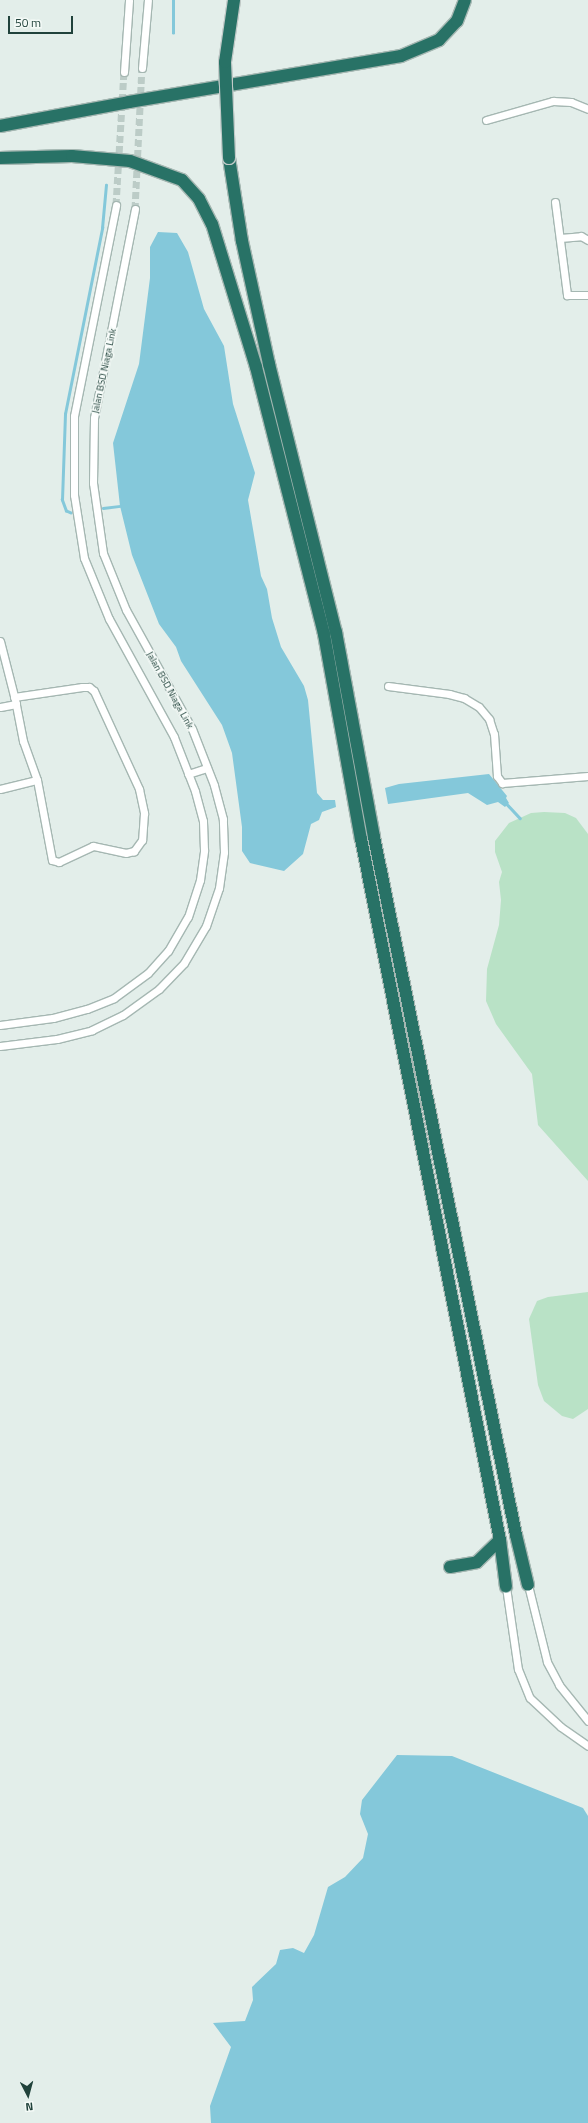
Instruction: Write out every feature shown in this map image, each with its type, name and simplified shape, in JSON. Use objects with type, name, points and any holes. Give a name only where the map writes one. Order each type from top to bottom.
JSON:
[{"type":"highway","points":[[234,0],[225,62],[229,158],[242,241],[269,364],[336,632],[377,852],[516,1535],[528,1585]]},
{"type":"highway","points":[[0,126],[129,102],[400,56],[439,40],[457,21],[465,0]]},
{"type":"highway","points":[[0,158],[72,156],[130,161],[182,180],[200,199],[212,224],[256,367],[324,634],[361,840],[500,1540],[506,1587]]},
{"type":"highway","points":[[450,1567],[477,1562],[500,1540]]},
{"type":"street","points":[[124,72],[129,0]]},
{"type":"street","points":[[142,68],[148,0]]},
{"type":"street","points":[[486,120],[553,101],[571,102],[588,109]]},
{"type":"street","points":[[555,202],[567,295],[588,295]]},
{"type":"street","name":"Jalan BSD Niaga Link","points":[[0,1025],[53,1018],[86,1009],[107,1000],[148,973],[168,951],[188,917],[200,880],[204,850],[203,821],[188,774],[174,737],[109,619],[84,558],[74,495],[74,416],[116,205]]},
{"type":"street","name":"Jalan BSD Niaga Link","points":[[0,1046],[57,1039],[92,1030],[123,1015],[153,994],[184,963],[206,926],[219,888],[224,852],[223,819],[207,768],[192,729],[126,610],[103,553],[94,483],[94,418],[135,209]]},
{"type":"street","points":[[560,238],[581,236],[588,240]]},
{"type":"street","points":[[0,641],[15,700],[23,741],[37,780],[51,857],[54,862],[62,861],[94,846],[126,853],[134,851],[140,846],[144,813],[139,789],[94,691],[89,687],[82,687],[15,700],[0,707]]},
{"type":"street","points":[[388,686],[449,694],[464,698],[479,707],[489,719],[494,734],[497,776],[502,783],[588,776]]},
{"type":"street","points":[[188,774],[207,768]]},
{"type":"street","points":[[0,789],[37,780]]},
{"type":"street","points":[[528,1585],[547,1662],[559,1685],[588,1721]]},
{"type":"street","points":[[506,1587],[518,1669],[530,1698],[561,1727],[588,1746]]},
{"type":"green space","points":[[531,813],[565,813],[576,818],[588,834],[588,1181],[538,1125],[532,1074],[496,1024],[486,1001],[487,969],[499,925],[501,900],[499,882],[502,872],[495,852],[495,841],[509,823]]},
{"type":"green space","points":[[588,1292],[588,1409],[573,1419],[562,1416],[544,1401],[538,1385],[529,1319],[537,1301],[548,1297]]},
{"type":"water","points":[[158,232],[177,233],[188,252],[204,309],[224,346],[233,404],[255,473],[248,500],[261,576],[267,589],[272,618],[281,647],[304,686],[308,700],[317,793],[323,800],[335,800],[336,807],[322,812],[319,820],[311,824],[303,854],[284,871],[250,863],[242,851],[242,827],[232,753],[222,725],[181,661],[176,647],[159,624],[132,555],[120,506],[113,443],[139,364],[150,278],[150,247]]},
{"type":"water","points":[[489,774],[507,796],[506,798],[509,803],[505,807],[498,802],[487,805],[468,793],[388,804],[385,788],[399,784]]},
{"type":"water","points":[[397,1755],[452,1756],[583,1808],[588,1816],[588,2123],[211,2123],[210,2106],[231,2047],[213,2023],[245,2021],[253,2000],[252,1987],[276,1964],[280,1950],[293,1948],[304,1953],[314,1935],[328,1887],[345,1877],[363,1858],[368,1834],[360,1814],[362,1800]]},
{"type":"waterway","points":[[173,0],[173,33]]},
{"type":"waterway","points":[[71,513],[66,511],[62,500],[65,414],[102,228],[106,185]]},
{"type":"waterway","points":[[103,508],[120,506]]},
{"type":"waterway","points":[[505,802],[520,818]]},
{"type":"tunnel","points":[[135,209],[142,68]]},
{"type":"tunnel","points":[[116,205],[124,72]]}]
